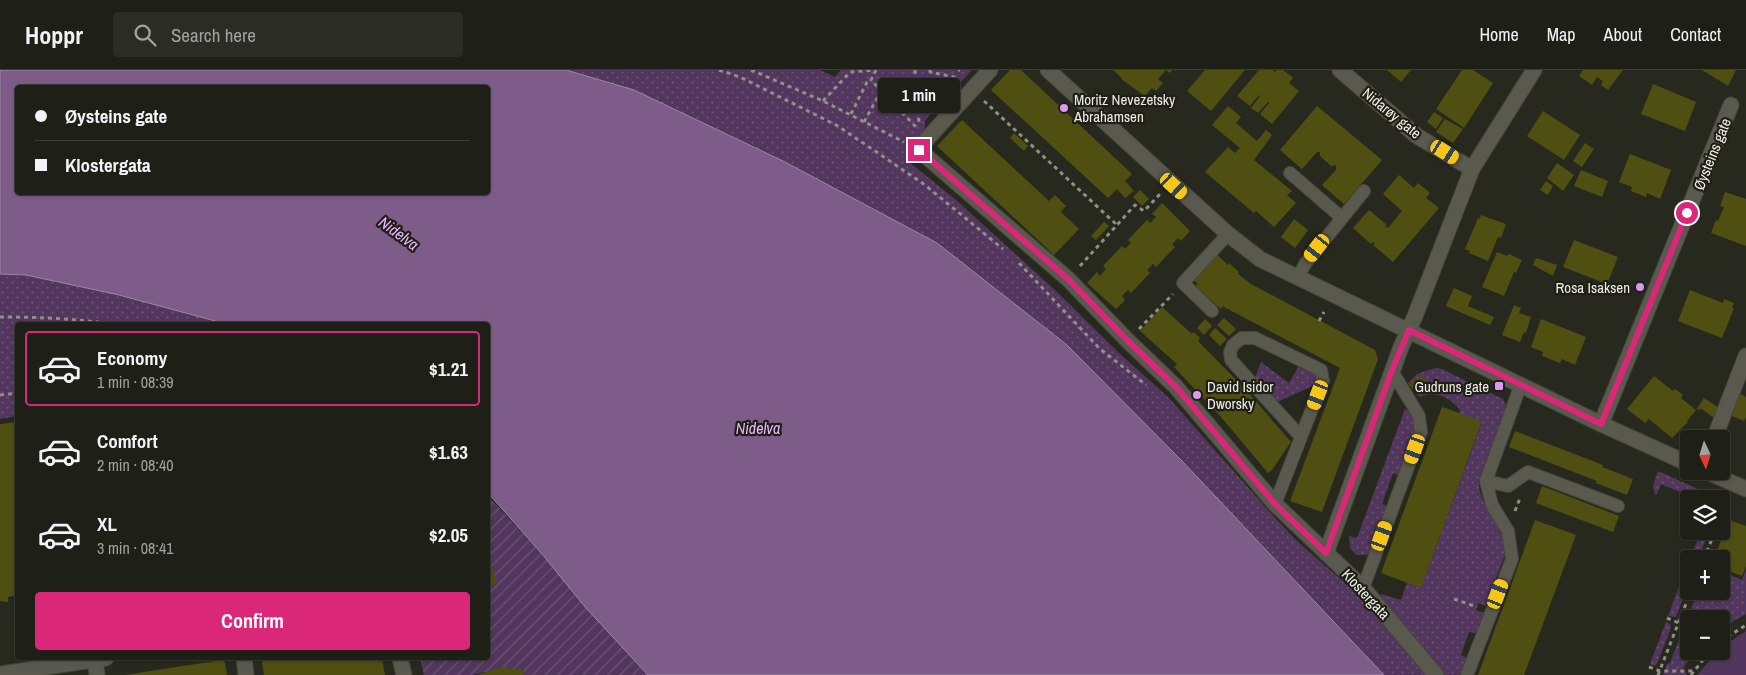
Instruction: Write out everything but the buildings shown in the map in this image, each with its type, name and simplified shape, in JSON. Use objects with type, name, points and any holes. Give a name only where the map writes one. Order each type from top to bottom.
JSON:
[{"type":"street","points":[[919,150],[990,70]]},
{"type":"street","points":[[1048,70],[1228,234],[1260,259],[1601,424],[1680,460]]},
{"type":"street","name":"Nidarøy gate","points":[[1340,70],[1418,136],[1472,169]]},
{"type":"street","points":[[1326,553],[1392,370],[1472,169],[1534,70]]},
{"type":"street","name":"Øysteins gate","points":[[1601,424],[1731,105]]},
{"type":"street","name":"Klostergata","points":[[919,150],[1068,279],[1176,387],[1275,504],[1363,588],[1436,675]]},
{"type":"street","points":[[1717,430],[1746,356]]},
{"type":"street","points":[[1727,480],[1746,488]]},
{"type":"street","points":[[0,674],[88,660]]},
{"type":"street","points":[[97,675],[100,660]]},
{"type":"street","points":[[244,660],[246,675]]},
{"type":"street","points":[[400,660],[404,675]]},
{"type":"lane","points":[[1290,173],[1342,217]]},
{"type":"lane","points":[[1298,277],[1305,264],[1364,191]]},
{"type":"lane","points":[[1212,310],[1183,283],[1228,234]]},
{"type":"lane","points":[[1275,504],[1323,381],[1321,370],[1255,338],[1242,338],[1233,345],[1230,352],[1231,360],[1301,437]]},
{"type":"lane","points":[[1363,588],[1421,432],[1419,416],[1392,370]]},
{"type":"lane","points":[[1467,675],[1512,559],[1508,530],[1492,505],[1486,481],[1521,384]]},
{"type":"lane","points":[[1486,481],[1508,486],[1528,472],[1618,506]]},
{"type":"path","points":[[719,70],[740,77],[838,126],[925,185],[1010,254]]},
{"type":"path","points":[[751,70],[851,114],[919,150]]},
{"type":"path","points":[[823,101],[850,72],[876,70]]},
{"type":"path","points":[[851,114],[867,82],[871,80],[876,70]]},
{"type":"path","points":[[871,80],[920,130],[915,70]]},
{"type":"path","points":[[930,70],[930,72],[975,86],[1117,225]]},
{"type":"path","points":[[864,122],[881,91]]},
{"type":"path","points":[[1068,279],[1135,205],[1144,211],[1160,194]]},
{"type":"path","points":[[1017,260],[1098,348],[1151,389]]},
{"type":"path","points":[[1128,341],[1183,283]]},
{"type":"path","points":[[1319,321],[1324,312]]},
{"type":"path","points":[[0,317],[46,317],[101,322]]},
{"type":"path","points":[[0,395],[15,393]]},
{"type":"path","points":[[1508,530],[1523,492],[1518,479]]},
{"type":"path","points":[[1454,599],[1492,612]]},
{"type":"path","points":[[1659,673],[1688,600]]},
{"type":"path","points":[[1667,618],[1679,623]]},
{"type":"path","points":[[1730,635],[1746,625]]},
{"type":"path","points":[[1648,667],[1659,673],[1692,673],[1703,660]]},
{"type":"shaded area","points":[[566,70],[820,70],[835,77],[841,70],[972,70],[925,120],[925,129],[909,162],[955,199],[1168,397],[1295,539],[1357,594],[1429,675],[1384,675],[1182,461],[937,243],[785,162],[634,90]]},
{"type":"shaded area","points":[[0,274],[26,275],[119,295],[219,322],[15,322],[15,416],[0,419]]},
{"type":"shaded area","points":[[1261,362],[1289,383],[1298,367],[1314,373],[1317,376],[1317,384],[1277,402],[1255,378]]},
{"type":"shaded area","points":[[1435,368],[1442,369],[1503,399],[1506,405],[1480,478],[1479,488],[1483,501],[1503,537],[1505,554],[1486,606],[1478,603],[1476,610],[1484,613],[1476,633],[1469,632],[1461,655],[1467,658],[1461,675],[1444,675],[1379,599],[1381,594],[1401,600],[1407,583],[1421,588],[1482,422],[1459,413],[1460,410],[1456,405],[1447,398],[1431,394],[1420,397],[1430,386],[1421,375],[1409,385],[1408,383],[1417,374]]},
{"type":"shaded area","points":[[1405,409],[1411,414],[1414,421],[1414,430],[1409,450],[1398,475],[1393,473],[1382,504],[1387,506],[1370,552],[1367,555],[1356,555],[1350,548],[1349,536],[1357,538]]},
{"type":"shaded area","points":[[1658,471],[1700,490],[1680,490],[1680,492],[1661,484],[1655,495],[1653,486]]},
{"type":"shaded area","points":[[492,500],[542,554],[586,608],[648,675],[524,675],[523,668],[513,670],[513,668],[508,669],[508,667],[472,675],[424,675],[420,660],[490,660],[490,586],[496,584],[490,561],[490,503]]},
{"type":"shaded area","points":[[1697,540],[1706,540],[1702,550],[1694,550]]},
{"type":"shaded area","points":[[1746,569],[1746,614],[1730,623],[1730,610],[1691,610],[1694,600],[1730,600],[1730,575],[1742,580]]},
{"type":"shaded area","points":[[1680,584],[1680,600],[1682,600],[1676,617],[1668,616]]},
{"type":"shaded area","points":[[1666,622],[1670,624],[1671,628],[1657,664],[1654,666],[1650,664]]},
{"type":"shaded area","points":[[1746,631],[1746,675],[1697,675],[1710,660],[1730,660],[1730,642]]},
{"type":"shaded area","points":[[1680,637],[1680,660],[1689,660],[1683,668],[1687,675],[1663,675],[1667,664],[1670,663]]},
{"type":"water","name":"Nidelva","points":[[0,70],[566,70],[634,90],[785,162],[937,243],[1067,345],[1182,461],[1384,675],[648,675],[586,608],[542,554],[490,495],[490,322],[219,322],[119,295],[26,275],[0,274]]},
{"type":"place","name":"Moritz Nevezetsky Abrahamsen","points":[[1064,108]]},
{"type":"place","name":"Rosa Isaksen","points":[[1640,287]]},
{"type":"place","name":"Gudruns gate","points":[[1499,386]]},
{"type":"place","name":"David Isidor Dworsky","points":[[1197,395]]},
{"type":"route","points":[[919,150],[1068,279],[1176,387],[1275,504],[1326,553],[1392,370],[1409,330],[1601,424],[1687,213]]}]
